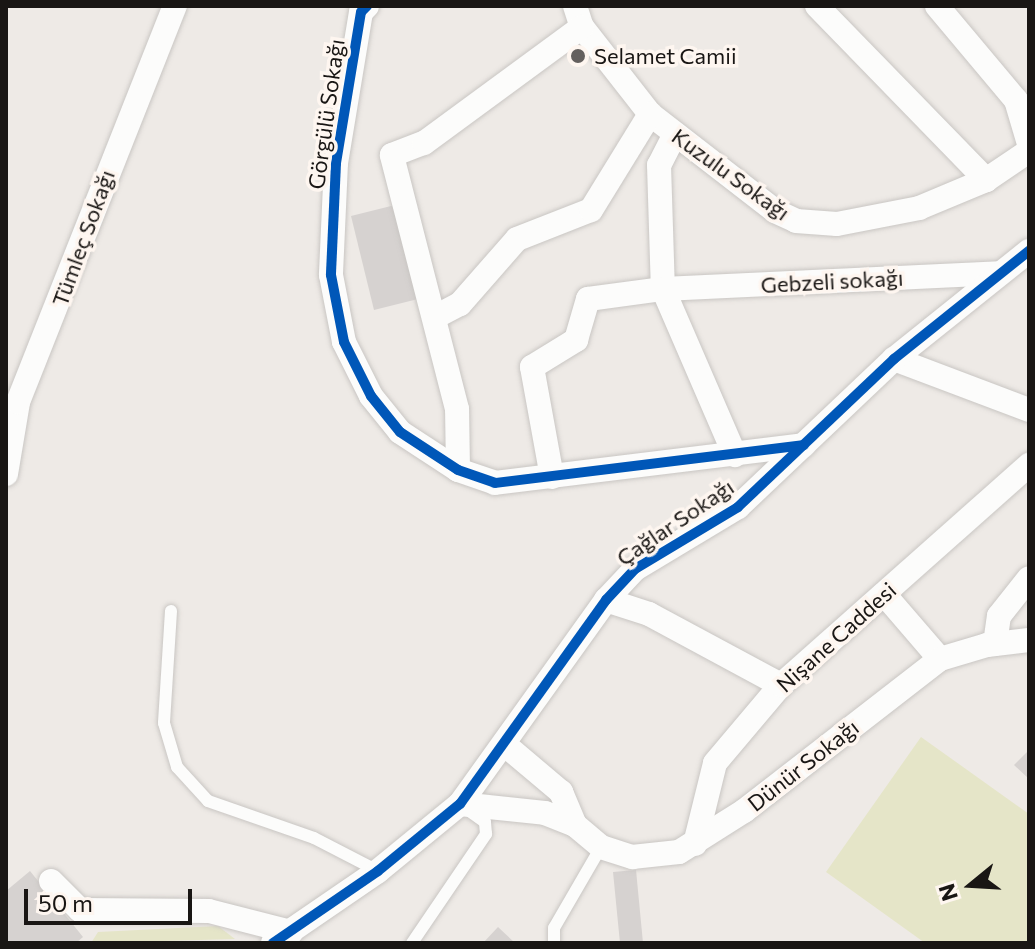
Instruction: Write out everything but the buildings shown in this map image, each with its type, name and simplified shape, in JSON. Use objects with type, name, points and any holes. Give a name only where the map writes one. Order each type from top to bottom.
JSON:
[{"type":"street","name":"Tümleç Sokağı","points":[[6,474],[12,406],[175,6]]},
{"type":"street","name":"Görgülü Sokağı","points":[[367,6],[361,12],[336,163],[333,288],[344,342],[371,396],[400,432],[458,470],[495,483],[804,445]]},
{"type":"street","points":[[817,6],[986,180]]},
{"type":"street","points":[[937,6],[1016,100],[1029,144]]},
{"type":"street","points":[[458,470],[457,409],[437,316],[392,155],[424,143],[579,17]]},
{"type":"street","name":"Kuzulu Sokağı","points":[[579,17],[650,114],[775,211],[796,221],[837,224],[919,208],[986,180],[1029,151]]},
{"type":"street","points":[[437,316],[460,304],[517,239],[591,210],[650,114]]},
{"type":"street","points":[[675,134],[659,165],[663,289],[735,455]]},
{"type":"street","name":"Çağlar Sokağı","points":[[282,938],[378,871],[460,804],[606,600],[635,569],[738,507],[894,359],[1029,251]]},
{"type":"street","name":"Gebzeli sokağı","points":[[552,477],[532,367],[576,340],[588,299],[663,289],[1000,273]]},
{"type":"street","points":[[894,359],[1029,410]]},
{"type":"street","name":"Nişane Caddesi","points":[[695,844],[715,763],[781,685],[1029,465]]},
{"type":"street","points":[[995,644],[999,616],[1029,578]]},
{"type":"street","points":[[884,594],[940,659]]},
{"type":"street","points":[[606,600],[649,614],[781,685]]},
{"type":"street","name":"Dünür Sokağı","points":[[460,804],[545,813],[575,825],[601,847],[632,857],[695,844],[940,659],[995,644],[1029,640]]},
{"type":"street","name":"Dünür Sokağı","points":[[504,744],[561,792],[575,825]]},
{"type":"street","points":[[51,881],[80,910],[209,911],[282,938]]},
{"type":"lane","points":[[171,611],[164,723],[177,767],[208,801],[314,838],[378,871]]},
{"type":"lane","points":[[412,943],[486,834],[485,822],[460,804]]},
{"type":"lane","points":[[554,943],[554,928],[601,847]]},
{"type":"green space","points":[[921,737],[1029,814],[1029,943],[925,943],[826,872]]},
{"type":"green space","points":[[218,926],[235,939],[91,943],[98,932]]},
{"type":"cycle path","points":[[367,6],[361,12],[336,163],[331,275],[344,342],[371,396],[400,432],[458,470],[495,483],[804,445]]},
{"type":"cycle path","points":[[273,943],[378,871],[460,804],[606,600],[635,569],[738,507],[894,359],[1029,251]]},
{"type":"place","name":"Selamet Camii","points":[[578,56]]}]
